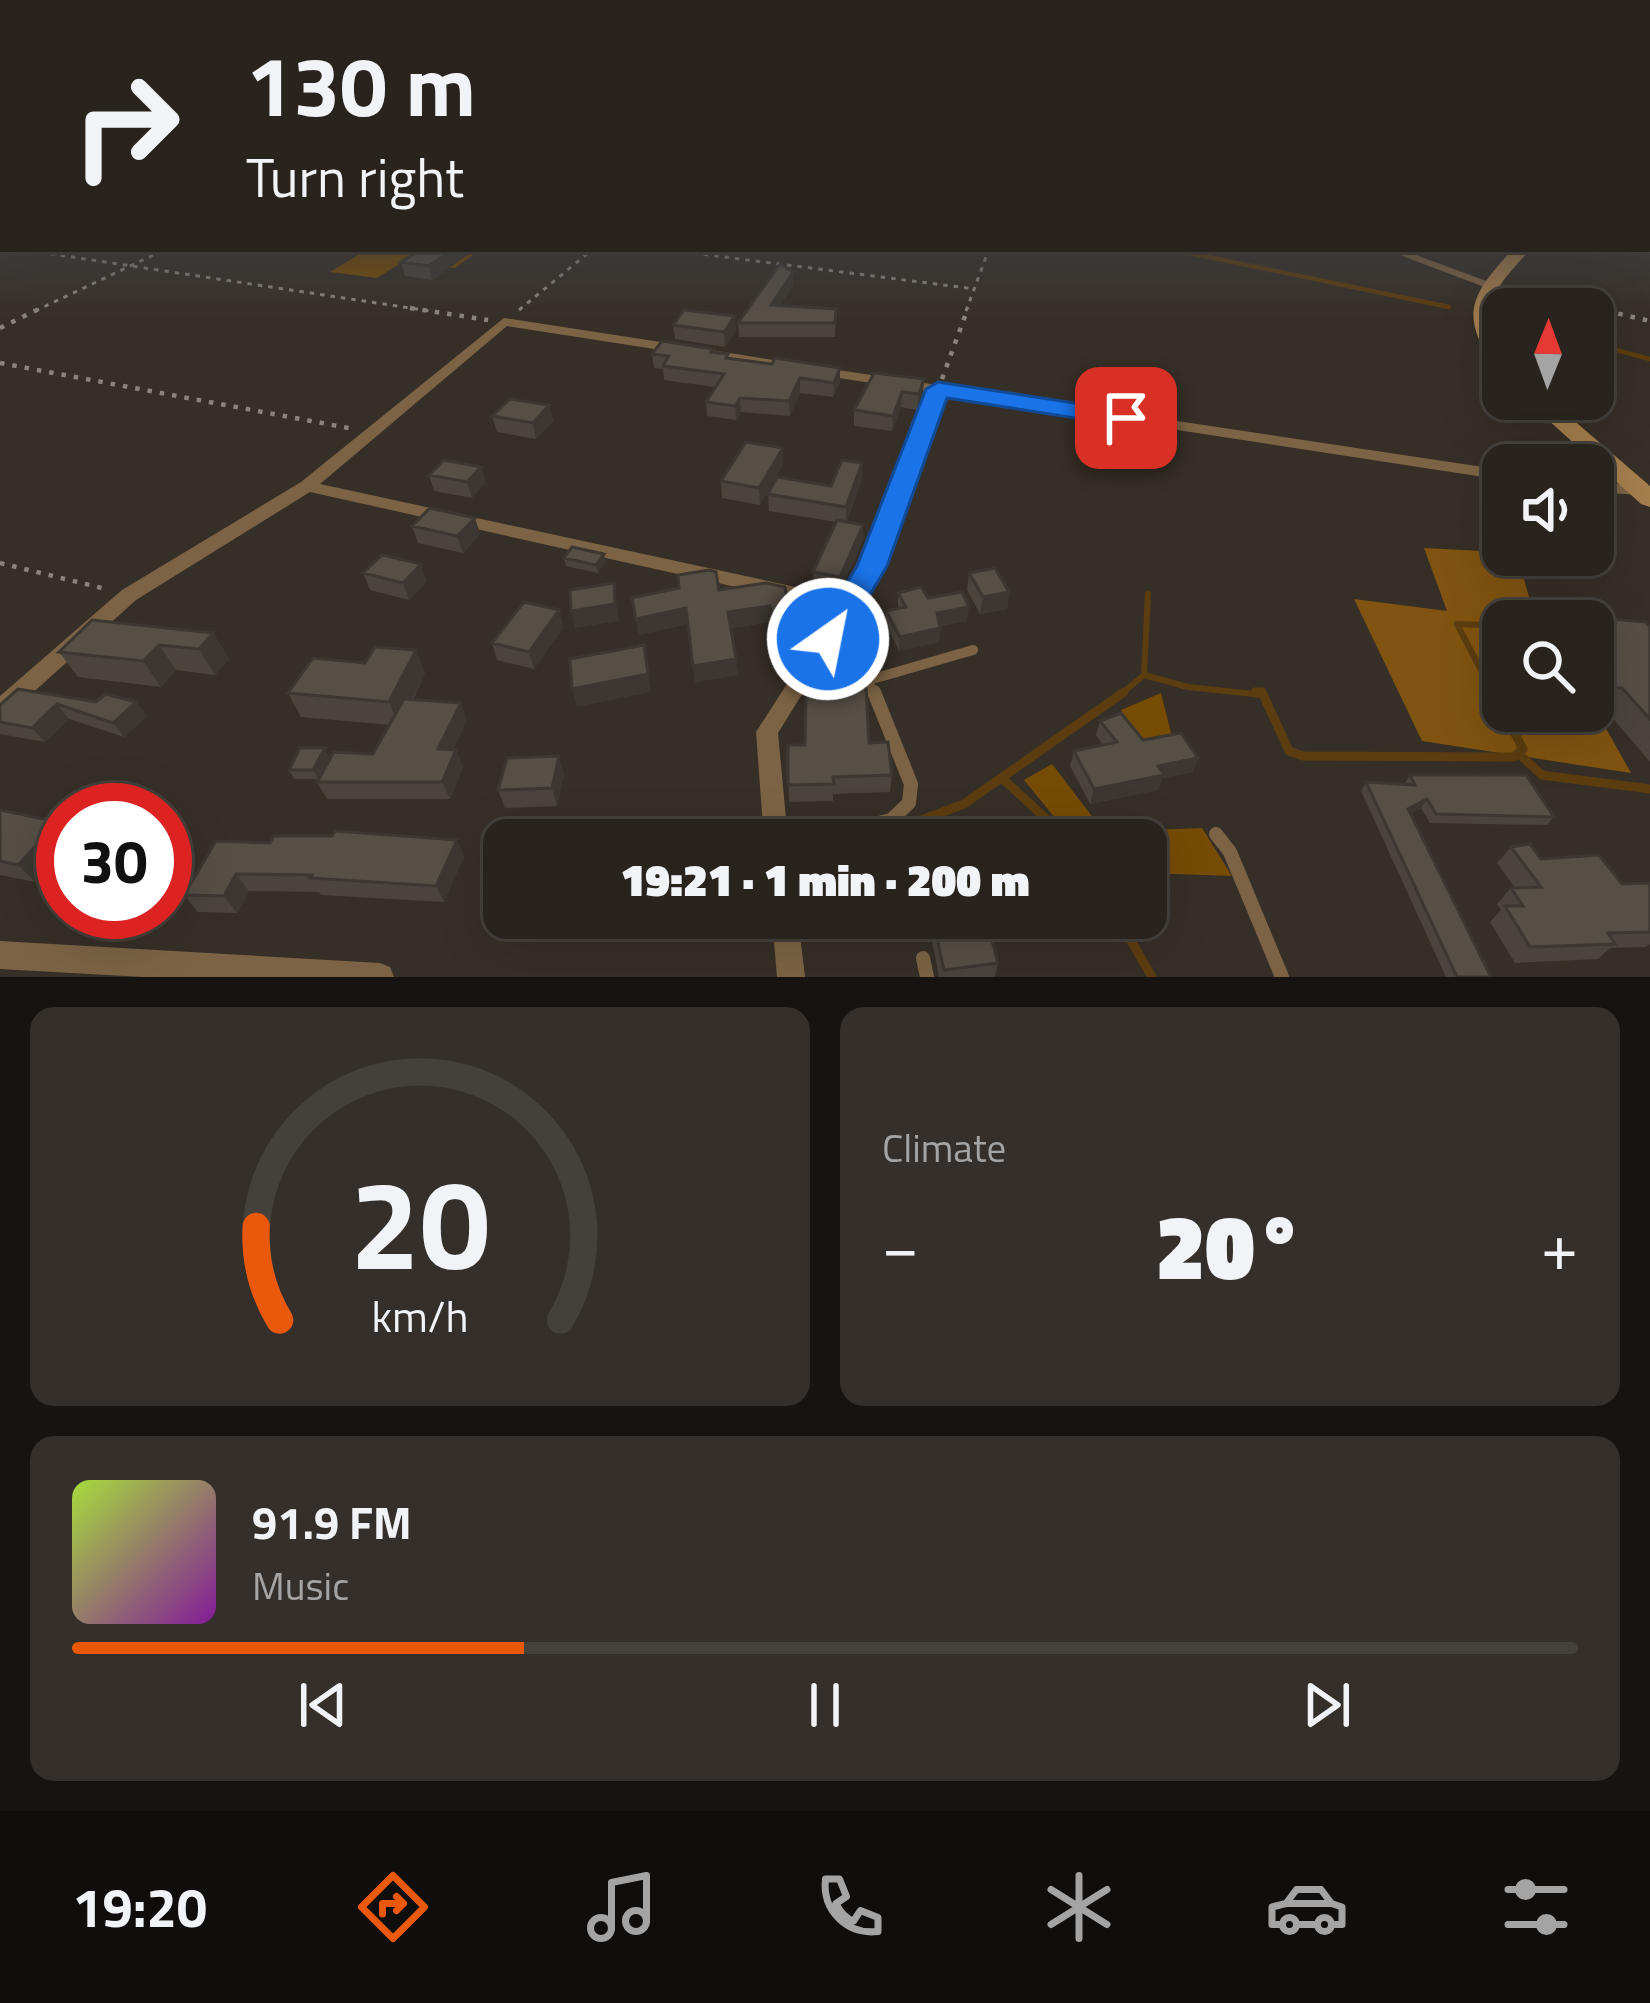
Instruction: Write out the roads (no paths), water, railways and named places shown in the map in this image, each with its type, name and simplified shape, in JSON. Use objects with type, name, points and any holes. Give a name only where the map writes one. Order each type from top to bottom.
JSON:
[{"type":"street","points":[[1400,252],[1494,281]]},
{"type":"street","points":[[1489,288],[1519,252]]},
{"type":"street","points":[[1482,299],[1482,328]]},
{"type":"street","points":[[0,709],[129,595],[307,486],[505,322],[1482,472]]},
{"type":"street","points":[[774,819],[767,732],[872,566],[938,389]]},
{"type":"street","points":[[1560,420],[1645,494]]},
{"type":"street","points":[[307,486],[851,605]]},
{"type":"street","points":[[1614,490],[1645,494]]},
{"type":"street","points":[[787,939],[791,977]]},
{"type":"street","points":[[0,956],[380,977]]},
{"type":"lane","points":[[828,639],[852,654],[869,680],[910,784],[909,803],[892,819]]},
{"type":"lane","points":[[869,680],[973,650]]},
{"type":"lane","points":[[1216,834],[1230,852],[1282,977]]},
{"type":"lane","points":[[923,958],[927,977]]},
{"type":"waterway","points":[[1184,252],[1449,307]]},
{"type":"waterway","points":[[1614,350],[1650,359]]},
{"type":"waterway","points":[[1144,675],[1148,594]]},
{"type":"waterway","points":[[1482,625],[1457,624],[1482,672]]},
{"type":"waterway","points":[[1122,694],[1144,675]]},
{"type":"waterway","points":[[1144,675],[1188,687],[1263,695]]},
{"type":"waterway","points":[[1255,692],[1262,692],[1289,751],[1303,756],[1514,757],[1518,753]]},
{"type":"waterway","points":[[924,819],[964,804],[1122,694]]},
{"type":"waterway","points":[[1514,732],[1523,749],[1518,753]]},
{"type":"waterway","points":[[1518,753],[1542,775],[1650,789]]},
{"type":"waterway","points":[[1002,778],[1046,819]]},
{"type":"waterway","points":[[1130,939],[1152,977]]}]
